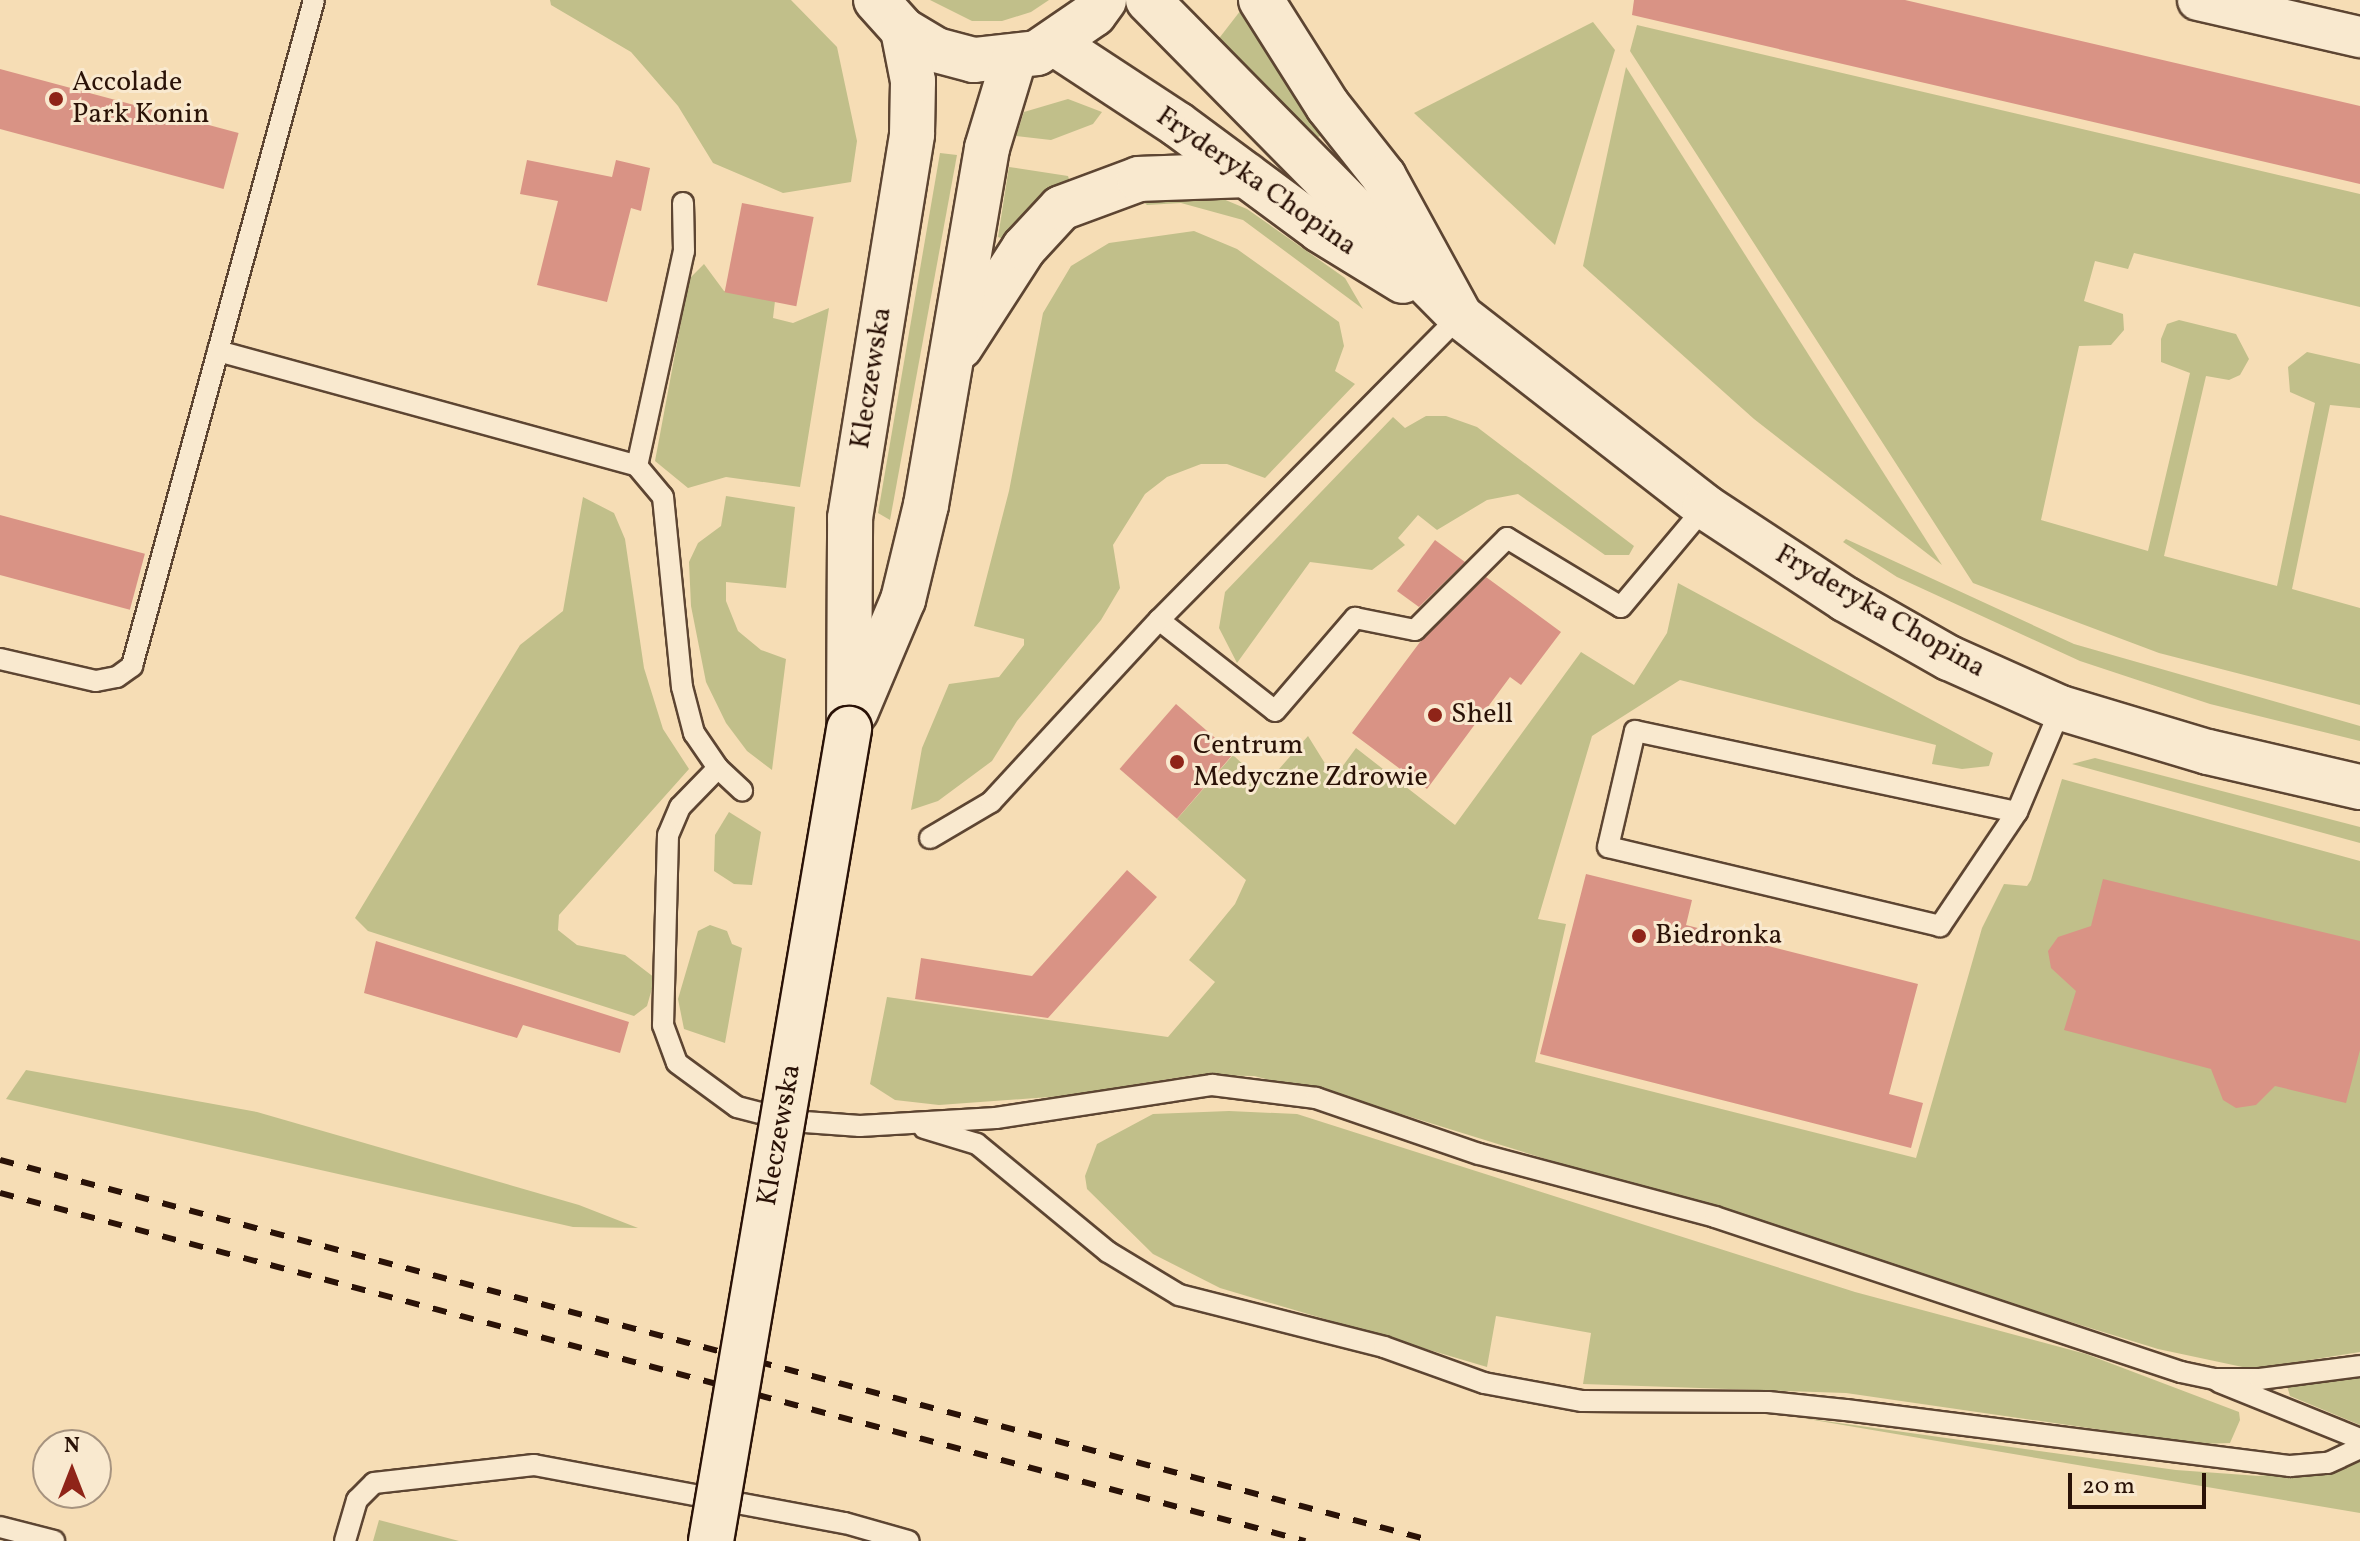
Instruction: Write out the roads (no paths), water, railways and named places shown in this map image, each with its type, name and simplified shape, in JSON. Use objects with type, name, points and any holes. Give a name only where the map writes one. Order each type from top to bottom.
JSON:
[{"type":"main road","points":[[889,15],[936,50],[974,60],[1014,59],[1055,44],[1104,0]]},
{"type":"main road","name":"Fryderyka Chopina","points":[[1148,0],[1460,316]]},
{"type":"main road","points":[[1261,0],[1328,106],[1384,177],[1460,316]]},
{"type":"main road","name":"Kleczewska","points":[[711,1541],[849,729],[850,518],[912,134],[913,81],[889,15]]},
{"type":"main road","name":"Fryderyka Chopina","points":[[1055,44],[1246,175],[1320,230],[1460,316],[1705,507],[1923,643],[2061,708],[2208,752],[2360,787]]},
{"type":"main road","name":"Kleczewska","points":[[849,729],[903,600],[952,359],[987,148],[1014,59]]},
{"type":"main road","points":[[952,359],[1024,248],[1061,208],[1139,179],[1246,175]]},
{"type":"street","points":[[2198,0],[2360,37]]},
{"type":"lane","points":[[0,659],[96,681],[117,677],[132,666],[314,0]]},
{"type":"lane","points":[[637,466],[684,251],[683,203]]},
{"type":"lane","points":[[930,838],[991,802],[1159,620],[1460,316]]},
{"type":"lane","points":[[218,351],[637,466],[663,497],[682,687],[694,733],[718,768],[742,790]]},
{"type":"lane","points":[[1159,620],[1275,711],[1355,618],[1415,630],[1507,538],[1621,607],[1705,507]]},
{"type":"lane","points":[[2017,812],[1635,731],[1608,847],[1940,926],[2017,812],[2061,708]]},
{"type":"lane","points":[[718,768],[680,807],[668,835],[666,1043],[677,1063],[737,1107],[791,1121],[936,1129],[977,1144],[1108,1252],[1179,1295],[1384,1347],[1484,1383],[1582,1401],[1768,1402],[2290,1466],[2328,1463],[2360,1448]]},
{"type":"lane","points":[[884,1124],[996,1118],[1212,1085],[1316,1098],[1479,1154],[1715,1217],[2214,1379],[2260,1403],[2360,1439]]},
{"type":"lane","points":[[2214,1379],[2260,1379],[2360,1366]]},
{"type":"lane","points":[[345,1541],[357,1500],[374,1483],[534,1465],[845,1523],[908,1541]]},
{"type":"lane","points":[[0,1527],[54,1541]]},
{"type":"railway","points":[[0,1160],[1433,1541]]},
{"type":"railway","points":[[0,1193],[1305,1541]]},
{"type":"place","name":"Accolade Park Konin","points":[[56,99]]},
{"type":"place","name":"Shell","points":[[1435,715]]},
{"type":"place","name":"Centrum Medyczne Zdrowie","points":[[1177,762]]},
{"type":"place","name":"Biedronka","points":[[1639,936]]}]
